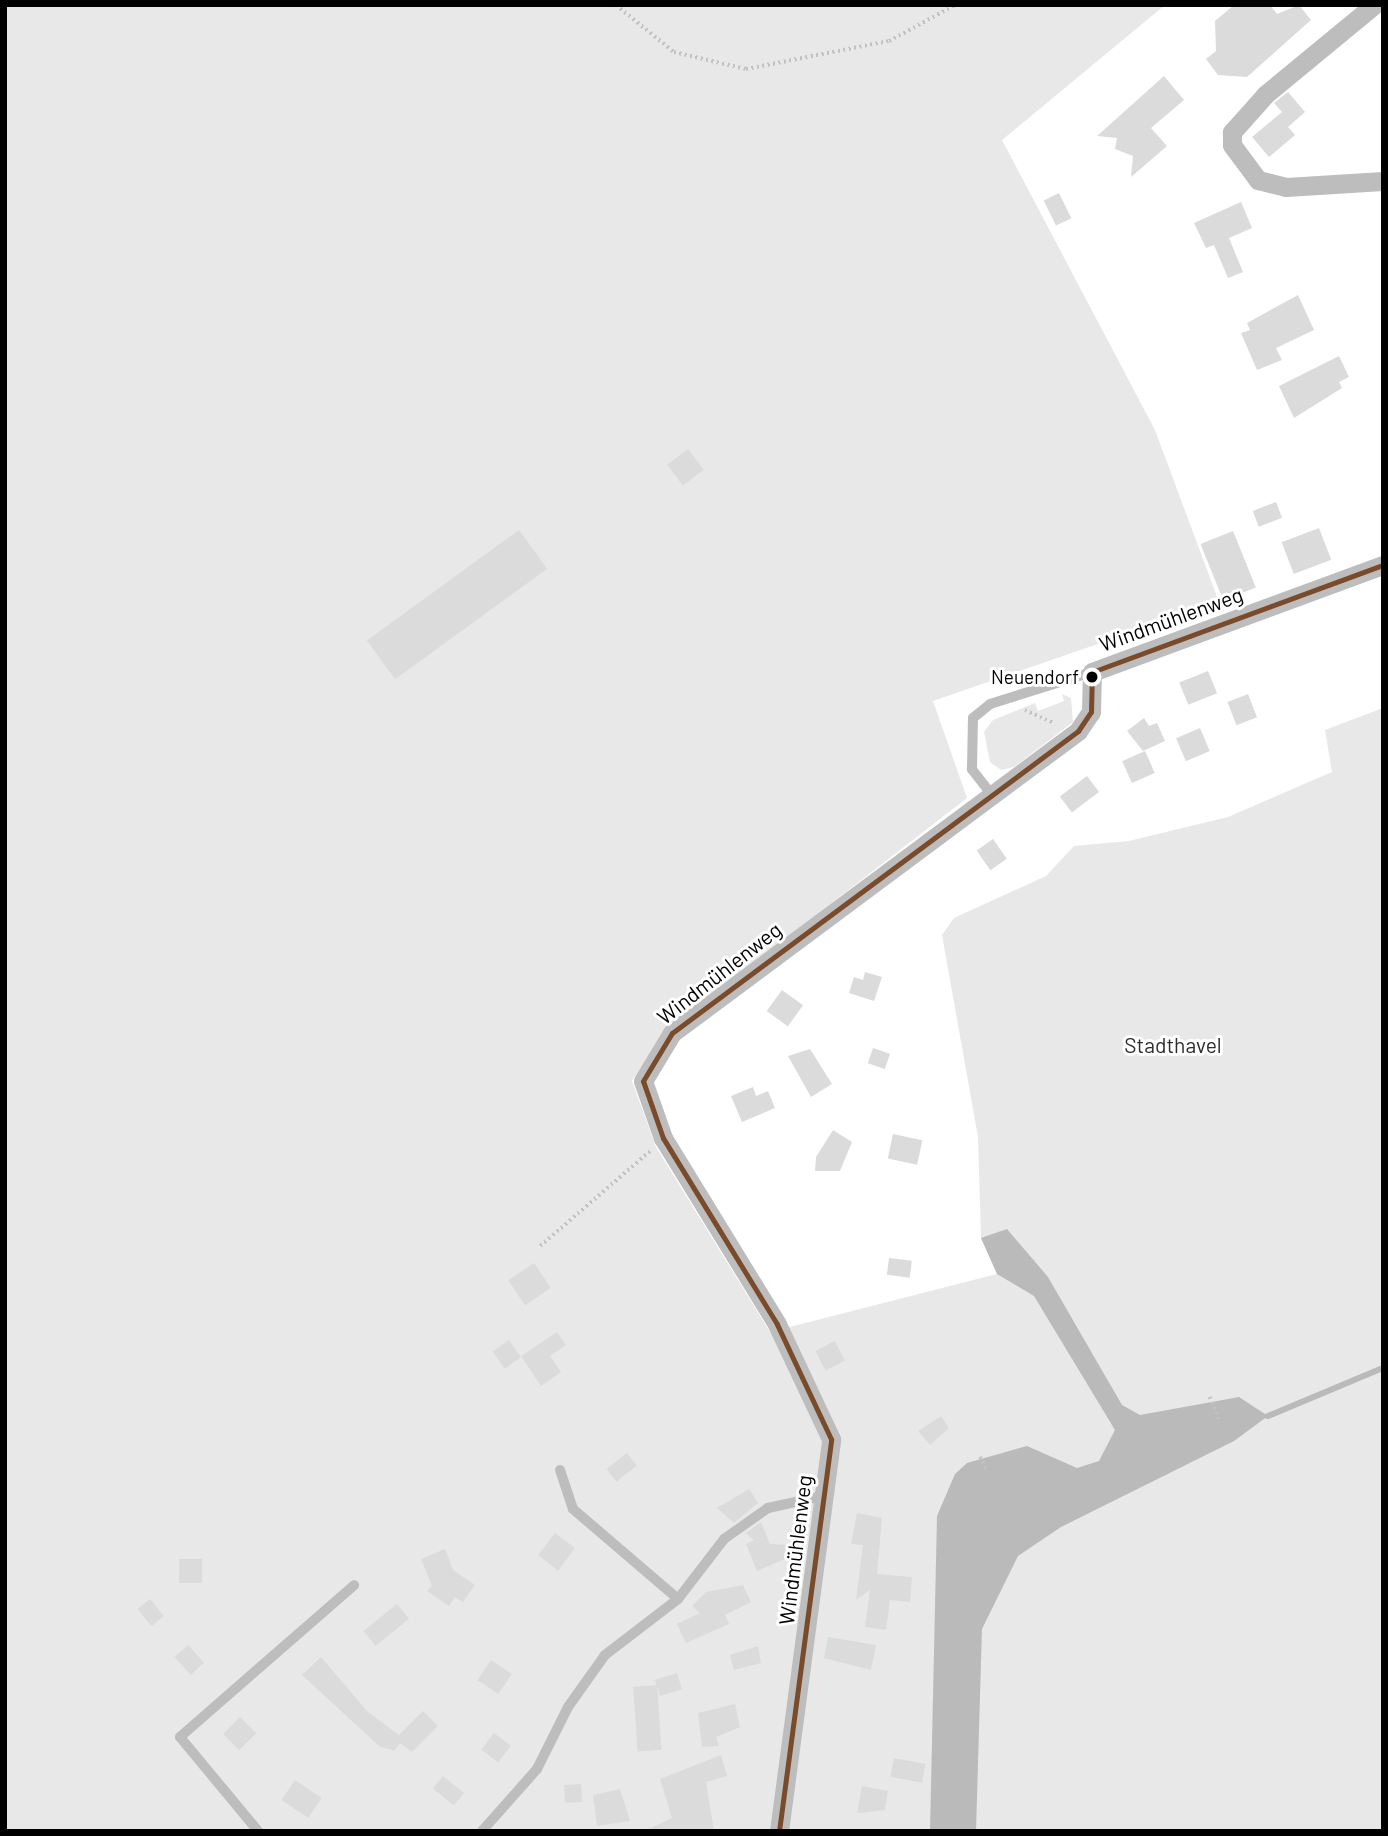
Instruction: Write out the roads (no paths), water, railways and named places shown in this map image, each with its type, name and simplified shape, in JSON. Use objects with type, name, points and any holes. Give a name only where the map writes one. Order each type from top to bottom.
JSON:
[{"type":"street","points":[[1374,5],[1265,95],[1233,132],[1232,145],[1246,171],[1268,182],[1383,181]]},
{"type":"street","name":"Windmühlenweg","points":[[779,1831],[827,1494],[827,1418],[663,1138],[643,1081],[673,1034],[1078,731],[1091,712],[1092,672],[1383,565]]},
{"type":"lane","points":[[992,795],[972,768],[973,718],[1019,694],[1092,672]]},
{"type":"lane","points":[[560,1470],[573,1509],[678,1599]]},
{"type":"lane","points":[[482,1831],[537,1769],[568,1707],[605,1655],[678,1599],[709,1555],[745,1521],[791,1499],[827,1494]]},
{"type":"lane","points":[[258,1831],[180,1737],[354,1585]]},
{"type":"waterway","points":[[1268,1416],[1383,1368]]},
{"type":"place","name":"Neuendorf","points":[[1092,677]]},
{"type":"park label","name":"Stadthavel","points":[[1173,1045]]}]
